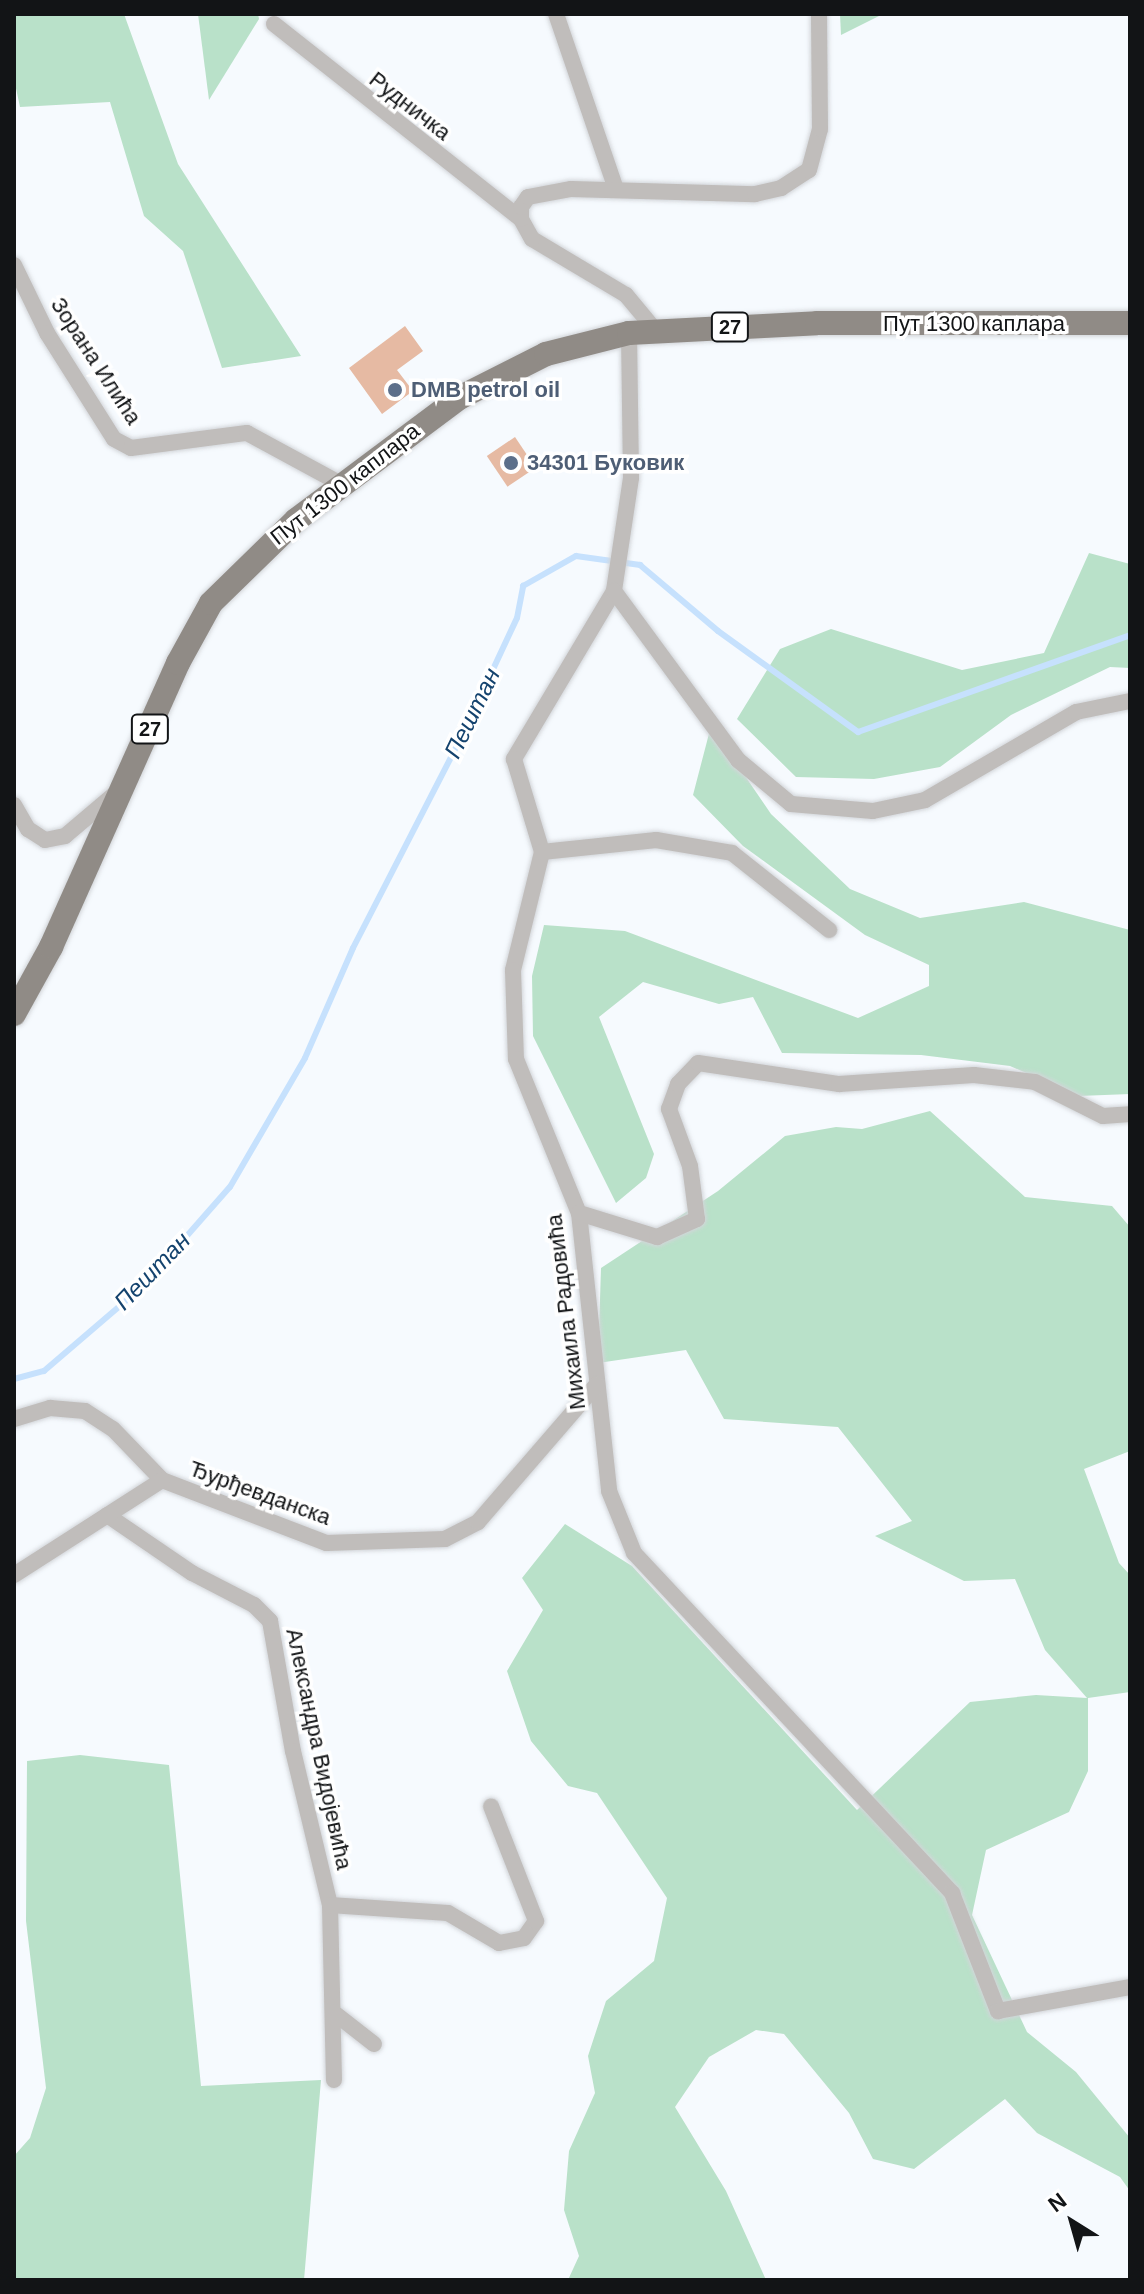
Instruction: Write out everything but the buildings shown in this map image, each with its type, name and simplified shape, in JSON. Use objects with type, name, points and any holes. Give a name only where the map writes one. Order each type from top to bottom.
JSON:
[{"type":"main road","name":"Пут 1300 каплара","points":[[14,1014],[51,947],[211,603],[249,561],[341,484],[431,416],[496,377],[560,349],[629,333],[804,323],[1130,323]]},
{"type":"street","points":[[556,14],[616,189]]},
{"type":"street","points":[[521,219],[528,197],[571,189],[755,194],[781,188],[809,170],[820,129],[819,14]]},
{"type":"street","name":"Рудничка","points":[[274,24],[521,219],[532,239],[626,295],[656,331]]},
{"type":"street","name":"Зорана Илића","points":[[14,265],[47,333],[114,439],[131,448],[247,433],[341,484]]},
{"type":"street","points":[[629,333],[628,522],[614,591],[514,759],[542,852],[656,840],[732,853],[829,930]]},
{"type":"street","points":[[614,591],[738,760],[791,804],[873,811],[925,800],[1076,712],[1130,701]]},
{"type":"street","points":[[14,805],[28,829],[45,840],[65,836],[125,785]]},
{"type":"street","name":"Михаила Радовића","points":[[542,852],[513,970],[516,1059],[579,1213],[609,1491],[634,1553],[952,1893],[998,2011],[1130,1987]]},
{"type":"street","points":[[579,1213],[657,1237],[697,1219],[690,1166],[669,1109],[678,1084],[698,1063],[839,1084],[990,1077],[1035,1082],[1103,1116],[1130,1114]]},
{"type":"street","name":"Ђурђевданска","points":[[14,1419],[50,1408],[85,1411],[113,1429],[162,1480],[326,1543],[445,1539],[478,1522],[597,1384]]},
{"type":"street","points":[[14,1575],[162,1480]]},
{"type":"street","name":"Александра Видојевића","points":[[107,1515],[192,1573],[254,1605],[270,1621],[293,1751],[330,1905],[334,2080]]},
{"type":"street","points":[[330,1905],[448,1913],[499,1943],[524,1938],[536,1921],[491,1806]]},
{"type":"street","points":[[333,2012],[374,2044]]},
{"type":"green space","points":[[14,14],[124,14],[178,164],[301,356],[222,368],[183,251],[144,216],[110,102],[20,107],[14,79]]},
{"type":"green space","points":[[198,14],[258,14],[259,19],[209,100]]},
{"type":"green space","points":[[840,14],[883,14],[841,35]]},
{"type":"green space","points":[[1089,553],[1130,564],[1130,668],[1110,667],[1011,715],[940,767],[874,779],[796,777],[737,719],[780,649],[831,629],[962,670],[1044,653]]},
{"type":"green space","points":[[711,726],[771,814],[850,889],[920,918],[1024,902],[1130,930],[1130,1094],[1079,1096],[1010,1066],[921,1055],[782,1053],[753,997],[719,1004],[643,982],[599,1017],[654,1154],[646,1178],[616,1203],[533,1036],[532,976],[544,925],[625,931],[858,1018],[929,986],[929,965],[865,935],[743,846],[693,795]]},
{"type":"green space","points":[[930,1111],[1025,1197],[1112,1206],[1130,1227],[1130,1451],[1084,1469],[1119,1563],[1130,1575],[1130,1692],[1088,1698],[1088,1771],[1069,1812],[986,1850],[972,1915],[1027,2032],[1076,2072],[1130,2138],[1130,2191],[1120,2177],[1037,2133],[1005,2099],[914,2169],[873,2159],[849,2113],[784,2034],[756,2030],[709,2057],[675,2107],[726,2191],[766,2280],[568,2280],[579,2256],[564,2210],[569,2151],[595,2093],[588,2056],[606,2001],[654,1961],[667,1898],[597,1793],[568,1786],[531,1741],[507,1671],[543,1610],[522,1578],[565,1524],[632,1566],[857,1810],[970,1702],[1036,1695],[1087,1698],[1045,1650],[1015,1579],[964,1581],[875,1536],[912,1521],[838,1427],[724,1419],[686,1350],[598,1363],[601,1268],[718,1191],[785,1136],[836,1127],[862,1129]]},
{"type":"green space","points":[[80,1755],[169,1765],[201,2086],[321,2080],[304,2280],[14,2280],[14,2156],[30,2138],[46,2088],[26,1921],[27,1761]]},
{"type":"waterway","name":"Пештан","points":[[14,1379],[44,1371],[142,1287],[230,1187],[305,1058],[353,948],[461,738],[517,618],[523,586],[576,556],[640,565],[718,631],[858,732],[1130,635]]},
{"type":"place","name":"DMB petrol oil","points":[[395,390]]},
{"type":"place","name":"34301 Буковик","points":[[511,463]]}]
